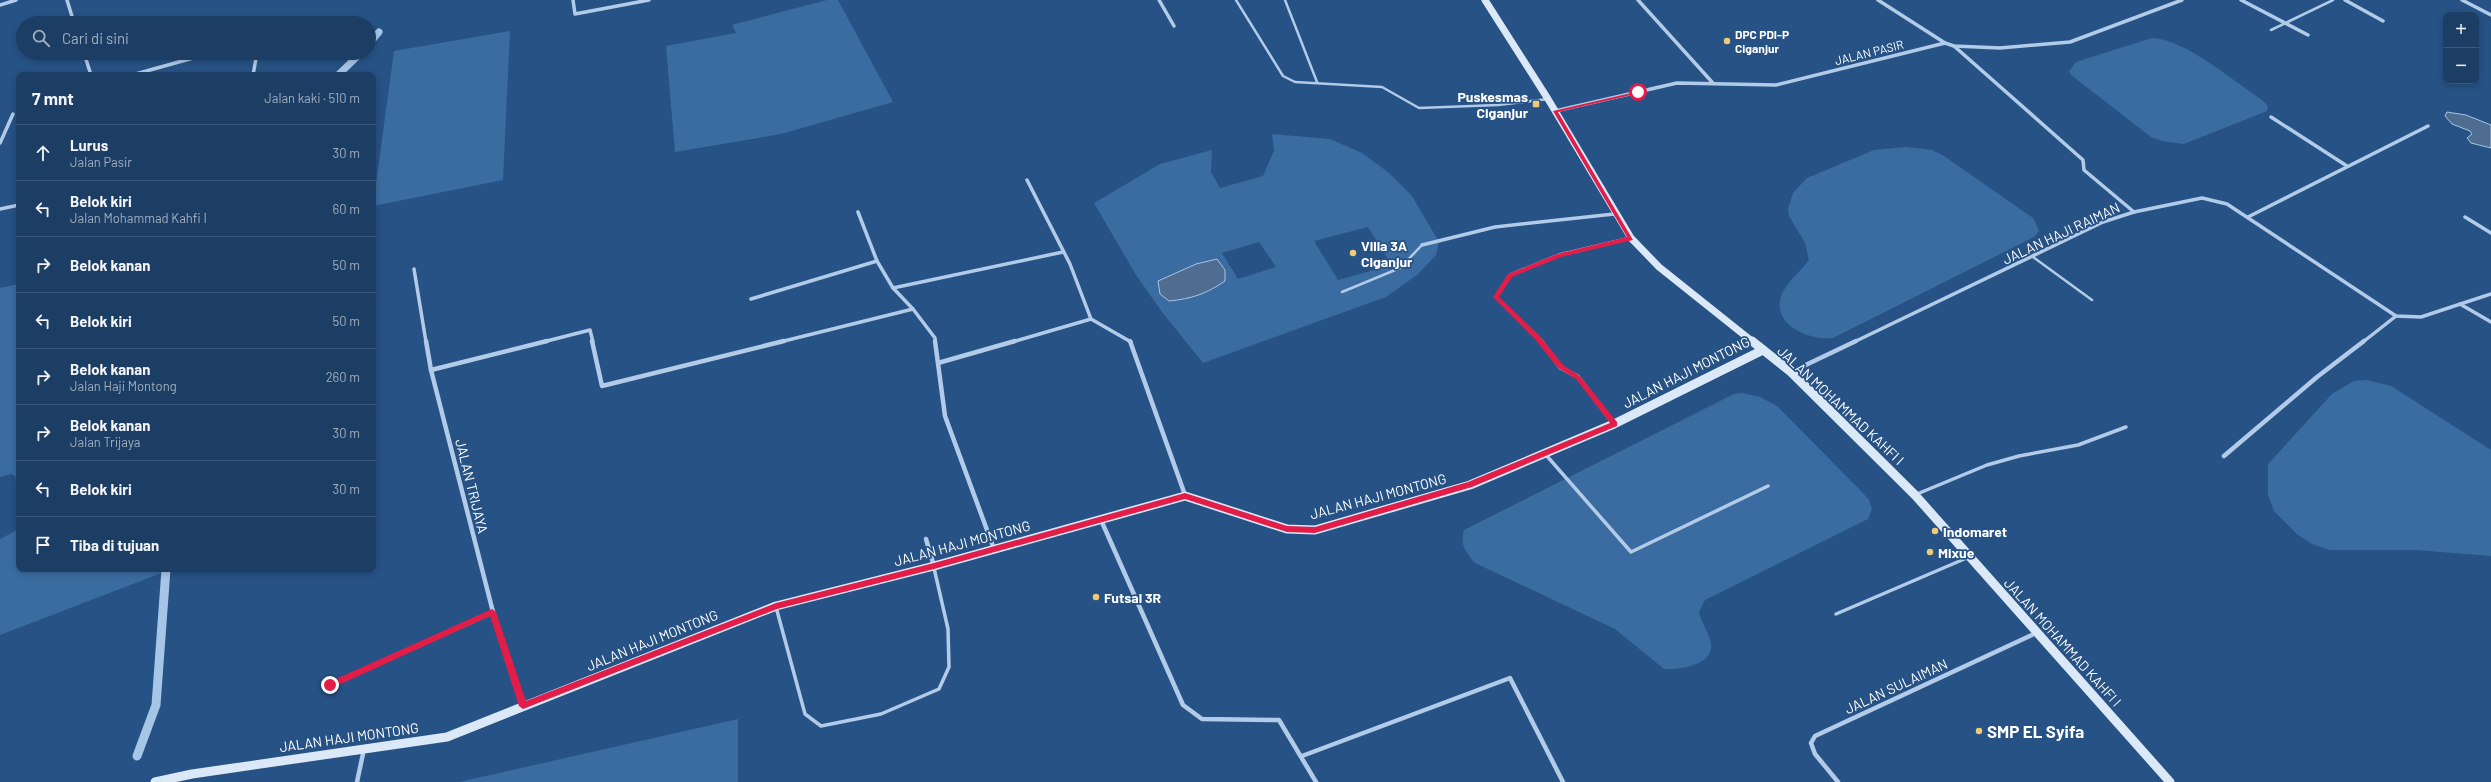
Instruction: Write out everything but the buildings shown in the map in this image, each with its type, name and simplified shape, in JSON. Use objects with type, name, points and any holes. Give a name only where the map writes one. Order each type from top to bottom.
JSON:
[{"type":"street","points":[[0,5],[16,0]]},
{"type":"street","points":[[67,0],[72,16]]},
{"type":"street","points":[[573,0],[575,14],[649,0]]},
{"type":"street","points":[[1160,0],[1174,26]]},
{"type":"street","name":"JALAN MOHAMMAD KAHFI I","points":[[1485,0],[1548,99],[1614,214],[1631,238],[1659,267],[1791,372],[1915,494],[2036,633],[2170,782]]},
{"type":"street","points":[[1638,0],[1712,82]]},
{"type":"street","points":[[1878,0],[1945,42],[1954,46],[2046,125],[2083,160],[2084,170],[2134,212]]},
{"type":"street","points":[[1954,46],[2000,48],[2070,42],[2182,0]]},
{"type":"street","points":[[2241,0],[2308,35]]},
{"type":"street","points":[[2345,0],[2383,21]]},
{"type":"street","points":[[2462,0],[2491,15]]},
{"type":"street","name":"JALAN PASIR","points":[[1555,111],[1677,83],[1712,82],[1776,85],[1945,42]]},
{"type":"street","points":[[86,60],[90,72]]},
{"type":"street","points":[[143,72],[186,60]]},
{"type":"street","points":[[254,72],[256,60]]},
{"type":"street","points":[[0,143],[13,114]]},
{"type":"street","points":[[2271,117],[2347,166]]},
{"type":"street","points":[[2248,217],[2428,126]]},
{"type":"street","points":[[1027,180],[1070,264],[1091,319],[1130,340],[1185,496]]},
{"type":"street","name":"JALAN HAJI RAIMAN","points":[[1791,372],[2033,257],[2103,222],[2134,212],[2202,198],[2228,204],[2396,316]]},
{"type":"street","points":[[0,209],[16,206]]},
{"type":"street","points":[[858,212],[877,261],[893,288],[913,308],[935,338],[945,416],[994,549]]},
{"type":"street","points":[[1422,245],[1495,227],[1614,214]]},
{"type":"street","points":[[2465,217],[2491,233]]},
{"type":"street","points":[[1614,424],[1578,377],[1560,367],[1537,336],[1496,297],[1510,275],[1559,255],[1631,238]]},
{"type":"street","points":[[893,288],[1063,252]]},
{"type":"street","points":[[751,299],[877,261]]},
{"type":"street","name":"JALAN TRIJAYA","points":[[414,269],[431,370],[492,612],[523,706]]},
{"type":"street","points":[[2224,456],[2317,377],[2396,316],[2420,317],[2491,294]]},
{"type":"street","points":[[2460,304],[2491,322]]},
{"type":"street","points":[[431,370],[590,330],[602,386],[913,308]]},
{"type":"street","points":[[938,363],[1091,319]]},
{"type":"street","name":"JALAN HAJI MONTONG","points":[[155,782],[192,774],[447,737],[776,606],[934,566],[1185,496],[1287,529],[1315,530],[1470,485],[1614,424],[1763,350]]},
{"type":"street","points":[[1101,520],[1183,705],[1202,719],[1279,720],[1302,756],[1316,782]]},
{"type":"street","points":[[926,538],[934,566]]},
{"type":"street","points":[[330,685],[492,612]]},
{"type":"street","name":"JALAN SULAIMAN","points":[[1838,782],[1815,754],[1811,743],[1815,736],[2036,633]]},
{"type":"street","points":[[1302,756],[1510,678],[1563,782]]},
{"type":"street","points":[[357,782],[364,749]]},
{"type":"lane","points":[[1236,0],[1283,76],[1295,82],[1317,82],[1382,87],[1419,108],[1498,105],[1548,99]]},
{"type":"lane","points":[[1285,0],[1317,82]]},
{"type":"lane","points":[[2271,30],[2333,0]]},
{"type":"lane","points":[[1342,292],[1400,268],[1415,250],[1422,245]]},
{"type":"lane","points":[[2033,257],[2092,300]]},
{"type":"lane","points":[[1915,494],[1986,465],[2019,456],[2078,445],[2126,427]]},
{"type":"lane","points":[[1544,453],[1632,552],[1768,486]]},
{"type":"lane","points":[[1836,614],[1969,557]]},
{"type":"lane","points":[[776,606],[805,714],[821,726],[881,714],[939,689],[949,667],[948,629],[934,566]]},
{"type":"shaded area","points":[[827,0],[838,0],[893,102],[781,134],[675,152],[666,46],[736,33],[732,25]]},
{"type":"shaded area","points":[[510,31],[503,180],[376,205],[376,184],[394,51]]},
{"type":"shaded area","points":[[2152,38],[2165,40],[2178,45],[2208,62],[2262,100],[2268,106],[2267,111],[2184,144],[2162,141],[2151,137],[2071,75],[2069,71],[2076,62]]},
{"type":"shaded area","points":[[2447,112],[2466,115],[2491,125],[2491,148],[2471,143],[2467,138],[2472,134],[2470,131],[2452,124],[2445,116]]},
{"type":"shaded area","points":[[1272,134],[1330,139],[1362,153],[1389,173],[1412,196],[1439,242],[1436,255],[1417,275],[1386,297],[1203,363],[1162,312],[1136,275],[1094,203],[1160,164],[1212,150],[1211,172],[1220,188],[1263,176],[1274,151]],"holes":[[[1368,227],[1392,265],[1338,280],[1314,241]],[[1259,242],[1276,267],[1238,279],[1222,253]]]},
{"type":"shaded area","points":[[1906,147],[1932,150],[1944,156],[2033,218],[2039,231],[2034,237],[1833,338],[1814,337],[1794,328],[1786,322],[1781,314],[1780,305],[1782,294],[1809,260],[1805,243],[1789,216],[1788,209],[1793,193],[1807,178],[1874,150]]},
{"type":"shaded area","points":[[1217,259],[1225,270],[1225,281],[1218,286],[1205,293],[1177,300],[1169,301],[1160,294],[1158,281],[1196,264]]},
{"type":"shaded area","points":[[16,285],[16,482],[15,476],[11,474],[0,477],[0,288]]},
{"type":"shaded area","points":[[2367,380],[2391,386],[2491,450],[2491,556],[2416,550],[2330,550],[2312,544],[2298,535],[2274,511],[2268,495],[2268,464],[2332,394],[2354,381]]},
{"type":"shaded area","points":[[1742,393],[1760,397],[1777,406],[1862,492],[1869,500],[1872,509],[1868,519],[1705,600],[1699,612],[1709,636],[1711,644],[1710,651],[1707,657],[1694,665],[1664,669],[1615,629],[1475,563],[1464,548],[1464,530],[1734,394]]},
{"type":"shaded area","points":[[16,531],[16,572],[164,572],[0,635],[0,539]]},
{"type":"shaded area","points":[[738,719],[738,782],[459,782]]},
{"type":"waterway","points":[[376,36],[379,32]]},
{"type":"waterway","points":[[341,72],[354,60]]},
{"type":"waterway","points":[[137,756],[156,705],[166,572]]},
{"type":"place","name":"DPC PDI-P Ciganjur","points":[[1727,41]]},
{"type":"place","name":"Puskesmas Ciganjur","points":[[1536,104]]},
{"type":"place","name":"Villa 3A Ciganjur","points":[[1353,253]]},
{"type":"place","name":"Indomaret","points":[[1935,531]]},
{"type":"place","name":"Mixue","points":[[1930,552]]},
{"type":"place","name":"Futsal 3R","points":[[1096,597]]},
{"type":"place","name":"SMP EL Syifa","points":[[1979,731]]},
{"type":"route","points":[[330,685],[385,662],[492,612],[523,706],[776,606],[934,566],[1185,496],[1287,529],[1315,530],[1470,485],[1614,424],[1578,377],[1560,367],[1537,336],[1496,297],[1510,275],[1559,255],[1631,238],[1614,214],[1555,111],[1638,92]]}]
